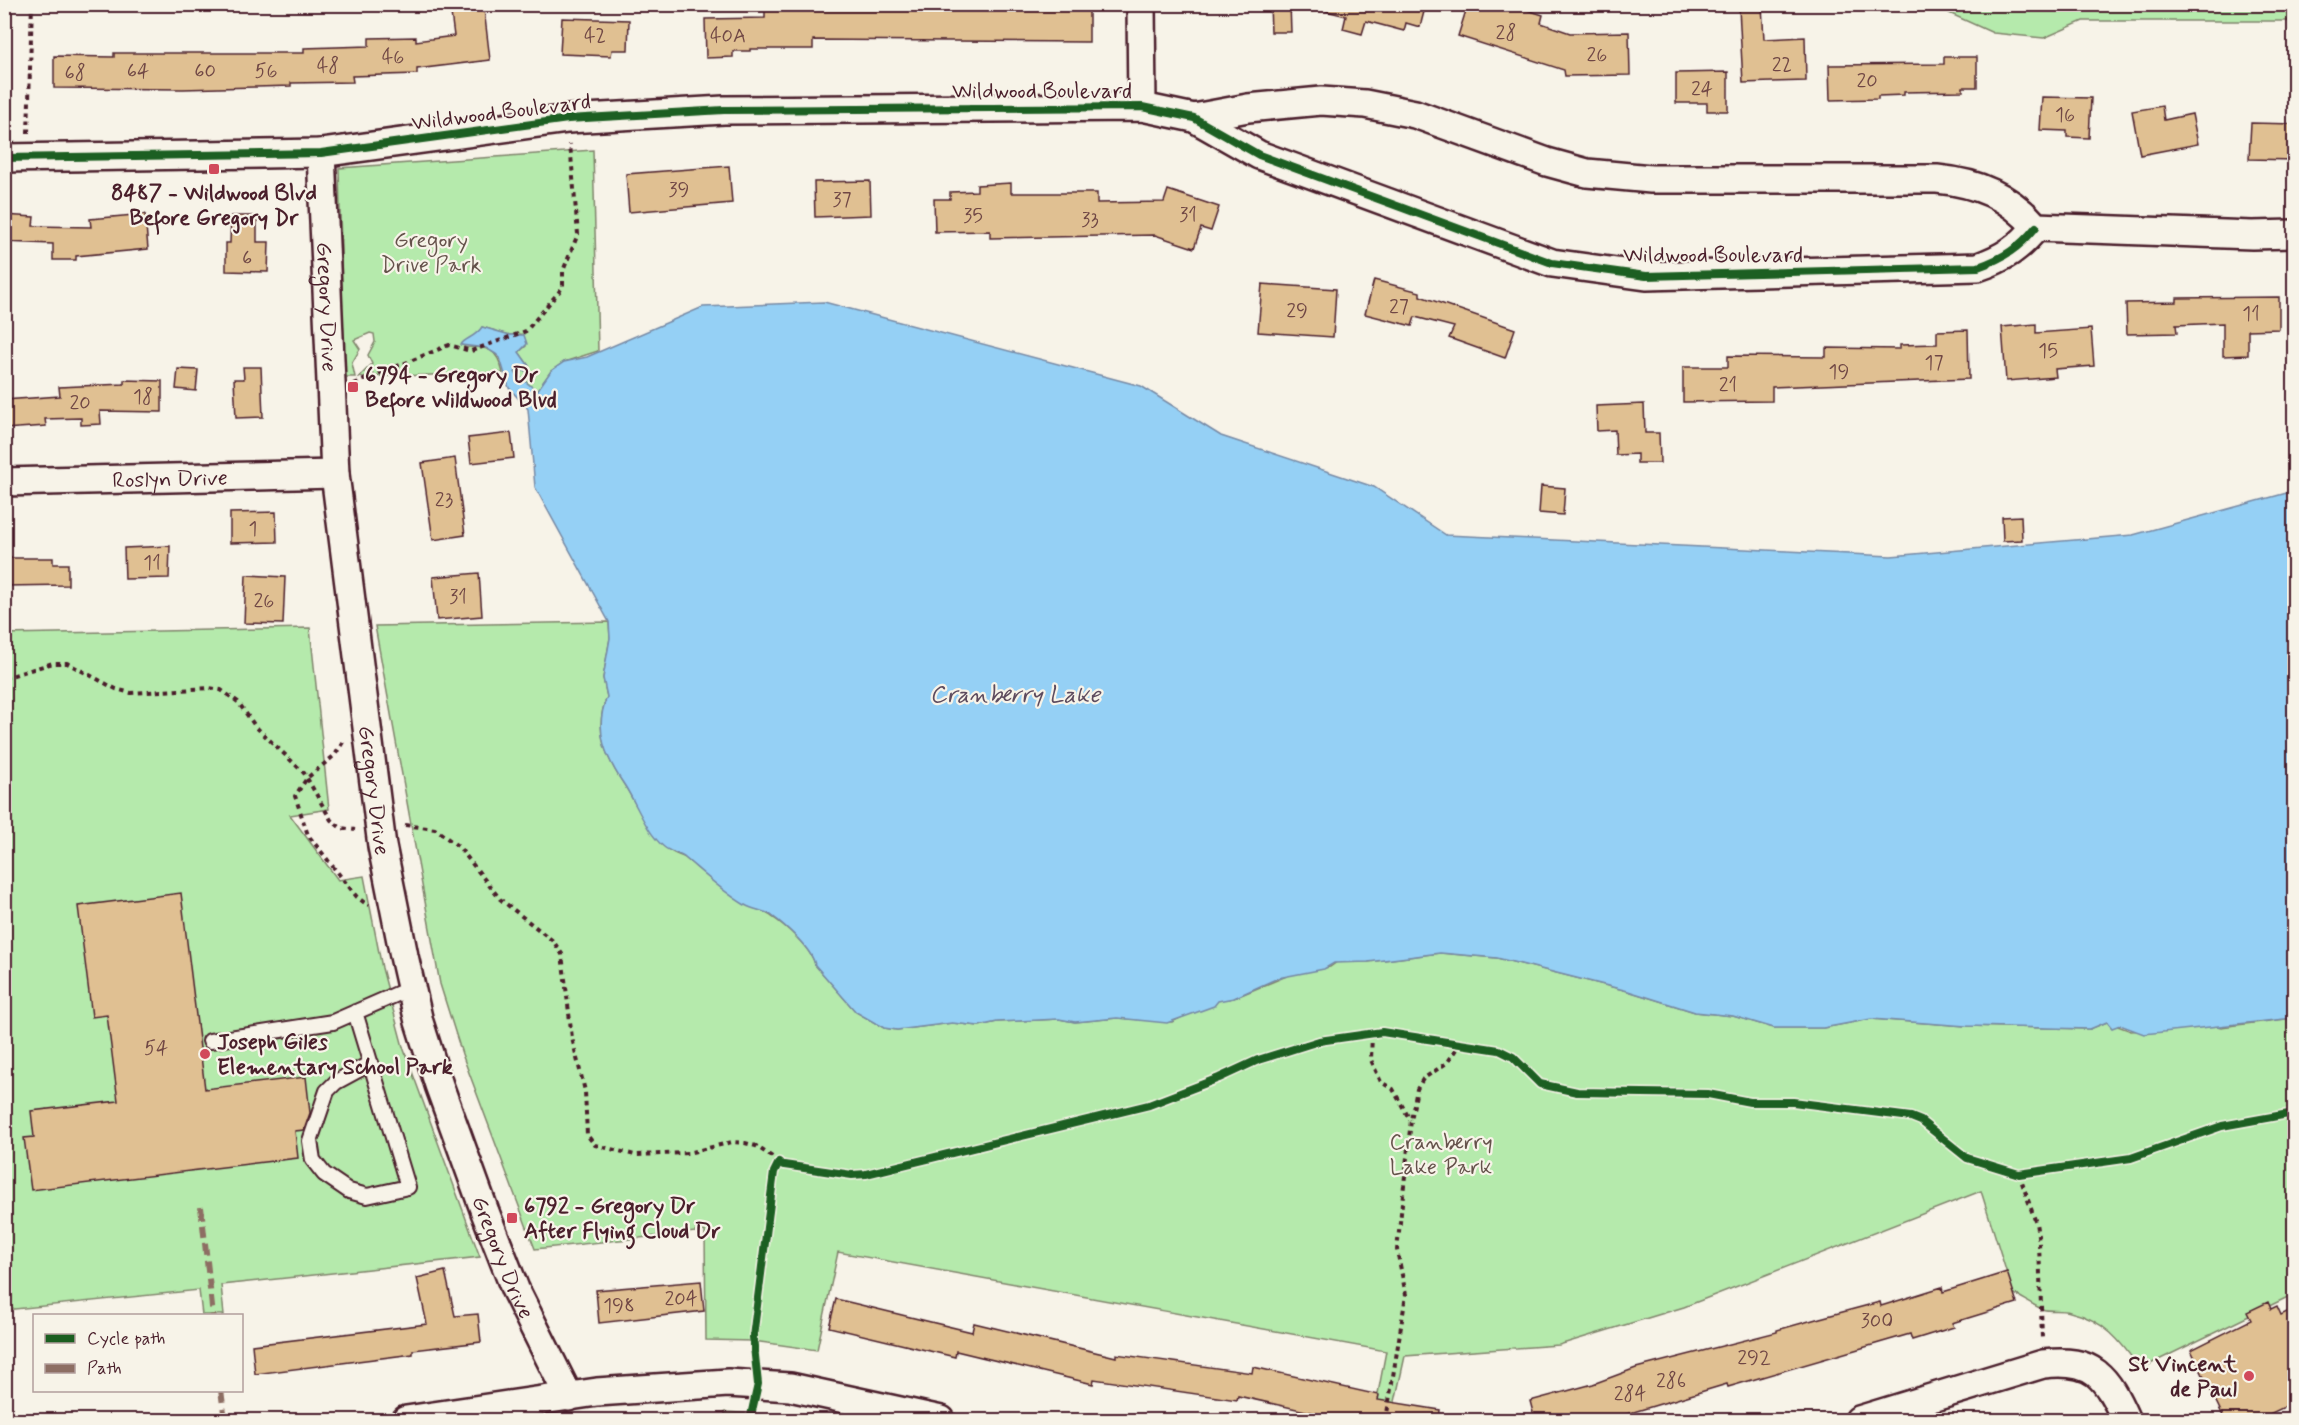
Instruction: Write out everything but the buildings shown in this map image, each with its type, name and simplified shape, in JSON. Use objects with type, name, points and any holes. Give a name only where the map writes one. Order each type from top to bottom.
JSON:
[{"type":"street","points":[[1141,4],[1142,107]]},
{"type":"street","name":"Wildwood Boulevard","points":[[16,158],[321,153],[567,119],[724,110],[1142,107],[1194,118],[1259,155],[1552,262],[1586,270],[1646,276],[1978,267],[2002,258],[2020,247],[2036,227],[2019,207],[1981,186],[1960,181],[1651,179],[1587,173],[1547,162],[1502,143],[1415,114],[1365,104],[1321,101],[1248,108],[1194,118]]},
{"type":"street","name":"Gregory Drive","points":[[321,153],[335,474],[364,720],[382,846],[398,927],[411,988],[439,1085],[506,1268],[569,1397]]},
{"type":"street","points":[[2036,227],[2295,234]]},
{"type":"street","name":"Roslyn Drive","points":[[4,482],[335,474]]},
{"type":"street","points":[[1866,1419],[2043,1364],[2063,1362],[2089,1366],[2103,1380],[2126,1420]]},
{"type":"street","points":[[406,1420],[597,1392],[728,1383],[797,1389],[926,1419]]},
{"type":"lane","points":[[210,1041],[333,1022],[411,988]]},
{"type":"lane","points":[[355,1012],[408,1187],[367,1196],[349,1191],[324,1174],[313,1160],[310,1142],[327,1091],[336,1082],[370,1063]]},
{"type":"path","points":[[16,158],[32,4]]},
{"type":"path","points":[[333,393],[449,345],[471,351],[526,331],[563,287],[563,271],[578,234],[567,119]]},
{"type":"path","points":[[4,678],[53,663],[67,663],[116,689],[131,693],[210,688],[221,690],[238,702],[255,726],[307,778],[331,820],[341,828],[357,831]]},
{"type":"path","points":[[364,720],[334,755],[307,778],[295,796],[308,835],[357,897],[398,927]]},
{"type":"path","points":[[401,827],[407,824],[435,829],[459,847],[500,898],[553,941],[562,954],[572,1038],[585,1091],[587,1135],[595,1145],[635,1155],[688,1153],[739,1143],[756,1146],[784,1165]]},
{"type":"path","points":[[1372,1034],[1371,1060],[1381,1082],[1393,1089],[1411,1120]]},
{"type":"path","points":[[1386,1420],[1406,1295],[1397,1250],[1411,1120],[1417,1089],[1423,1079],[1448,1062],[1460,1043]]},
{"type":"path","points":[[2019,1174],[2036,1223],[2043,1364]]},
{"type":"green space","points":[[2294,4],[2294,21],[2083,21],[2044,38],[1993,33],[1949,13],[1949,5]]},
{"type":"green space","name":"Gregory Drive Park","points":[[593,150],[598,351],[564,362],[551,371],[537,391],[515,373],[516,370],[522,371],[529,366],[519,352],[526,346],[521,334],[510,335],[482,327],[464,347],[490,350],[498,358],[503,373],[359,377],[372,364],[368,355],[375,342],[374,334],[370,333],[354,340],[360,349],[352,363],[355,377],[344,377],[339,168]]},
{"type":"green space","name":"Cranberry Lake Park","points":[[609,622],[610,638],[603,678],[607,697],[601,720],[604,743],[612,765],[651,830],[664,846],[685,858],[731,895],[783,925],[809,952],[815,965],[856,1012],[884,1028],[897,1030],[952,1023],[979,1026],[997,1022],[1059,1019],[1075,1022],[1117,1018],[1172,1022],[1218,1000],[1234,998],[1296,972],[1330,967],[1337,962],[1368,962],[1440,953],[1497,958],[1628,991],[1695,1012],[1733,1016],[1774,1028],[1823,1028],[1871,1019],[1966,1026],[2090,1029],[2107,1022],[2131,1031],[2213,1025],[2221,1027],[2294,1018],[2294,1294],[2140,1369],[2111,1333],[2093,1320],[2067,1311],[2042,1309],[2013,1293],[1981,1191],[1684,1307],[1559,1345],[1405,1356],[1391,1420],[1373,1420],[1386,1351],[838,1252],[817,1350],[753,1341],[706,1340],[705,1231],[535,1249],[462,1054],[440,984],[375,626]]},
{"type":"green space","name":"Joseph Giles Elementary School Park","points":[[310,628],[329,809],[290,815],[338,880],[364,876],[382,968],[403,1047],[480,1257],[221,1285],[224,1314],[202,1314],[199,1290],[5,1310],[5,634]]},
{"type":"green space","points":[[725,1412],[786,1416],[784,1420],[725,1420]]},
{"type":"water","name":"Cranberry Lake","points":[[824,302],[1141,386],[1221,436],[1374,487],[1446,535],[1891,556],[2133,535],[2294,491],[2294,1018],[2144,1034],[2120,1025],[2112,1028],[2107,1022],[2090,1029],[1966,1026],[1871,1019],[1823,1028],[1774,1028],[1733,1016],[1695,1012],[1628,991],[1497,958],[1440,953],[1368,962],[1334,963],[1324,969],[1278,978],[1234,998],[1218,1001],[1214,1006],[1167,1023],[1117,1018],[1075,1022],[1059,1019],[997,1022],[979,1026],[952,1023],[897,1030],[884,1028],[856,1012],[815,965],[809,952],[783,925],[771,915],[748,907],[684,857],[664,847],[647,826],[612,765],[604,743],[601,721],[607,697],[603,678],[610,638],[609,622],[535,487],[528,409],[509,388],[500,358],[496,354],[486,348],[461,345],[482,327],[510,335],[524,335],[527,344],[519,352],[529,366],[526,371],[516,370],[515,373],[537,391],[551,371],[564,362],[587,357],[703,307]]},
{"type":"marked path","points":[[201,1207],[213,1314]]},
{"type":"marked path","points":[[221,1392],[225,1420]]},
{"type":"cycle path","points":[[4,158],[321,153],[568,119],[724,110],[1142,107],[1194,118],[1259,155],[1552,263],[1646,276],[1978,267],[2010,252],[2036,227]]},
{"type":"cycle path","points":[[784,1165],[852,1175],[866,1174],[1149,1105],[1258,1060],[1319,1041],[1382,1032],[1499,1050],[1513,1057],[1540,1084],[1577,1092],[1708,1094],[1750,1102],[1793,1102],[1911,1117],[1921,1121],[1967,1158],[2019,1174],[2131,1158],[2222,1126],[2294,1113]]},
{"type":"cycle path","points":[[750,1420],[758,1384],[753,1337],[774,1172],[779,1162]]},
{"type":"place","name":"8487 - Wildwood Blvd Before Gregory Dr","points":[[214,169]]},
{"type":"place","name":"6794 - Gregory Dr Before Wildwood Blvd","points":[[353,387]]},
{"type":"place","name":"Joseph Giles Elementary School Park","points":[[205,1054]]},
{"type":"place","name":"6792 - Gregory Dr After Flying Cloud Dr","points":[[512,1218]]},
{"type":"place","name":"St Vincent de Paul","points":[[2249,1376]]}]
